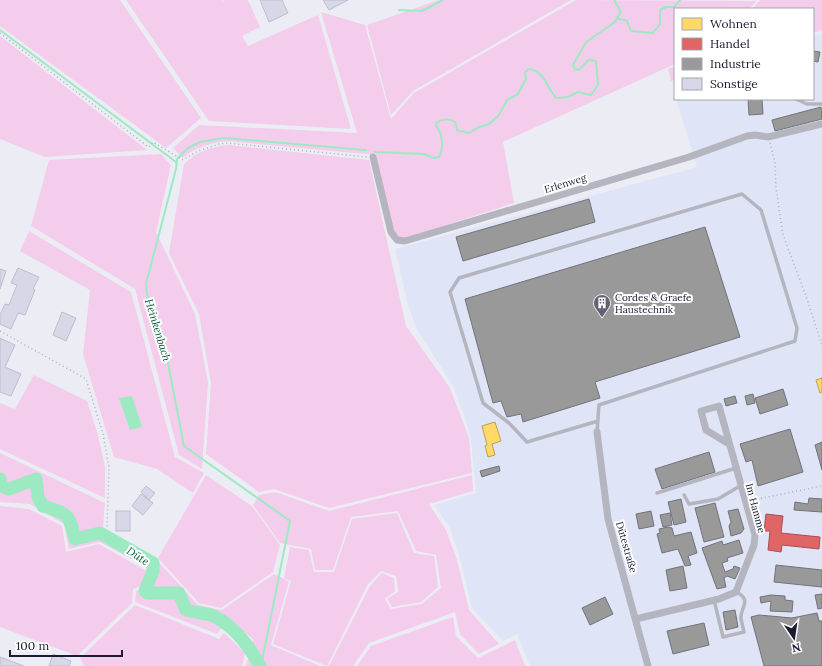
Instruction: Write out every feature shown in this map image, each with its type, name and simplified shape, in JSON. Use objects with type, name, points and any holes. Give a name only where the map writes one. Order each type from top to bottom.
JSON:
[{"type":"street","name":"Erlenweg","points":[[373,157],[391,232],[397,240],[405,241],[689,157],[747,136],[755,135],[768,138],[822,124]]},
{"type":"street","name":"Im Hamme","points":[[729,444],[706,430],[701,411],[719,406],[736,468],[740,486],[755,535],[754,545],[736,592]]},
{"type":"street","name":"Dütestraße","points":[[597,432],[608,519],[648,666]]},
{"type":"street","points":[[636,619],[714,600],[736,592]]},
{"type":"lane","points":[[798,100],[807,104],[822,104]]},
{"type":"lane","points":[[597,432],[598,421],[599,405],[795,341],[796,328],[762,210],[742,194],[459,278],[450,292],[483,403],[509,423],[527,442],[598,421]]},
{"type":"lane","points":[[657,493],[736,468]]},
{"type":"lane","points":[[684,495],[689,504],[695,504],[718,499],[740,486]]},
{"type":"lane","points":[[714,600],[723,637],[744,632],[741,619],[745,600],[743,595],[736,592]]},
{"type":"path","points":[[0,33],[150,147],[152,142],[182,160],[204,149],[227,143],[373,157]]},
{"type":"path","points":[[768,138],[775,162],[776,188],[783,235],[806,296],[822,345]]},
{"type":"path","points":[[0,331],[86,379],[103,434],[110,467],[107,528]]},
{"type":"path","points":[[745,502],[822,486]]},
{"type":"shaded area","points":[[0,0],[120,0],[201,118],[166,148],[0,26]]},
{"type":"shaded area","points":[[126,0],[222,0],[224,3],[223,0],[248,0],[260,27],[242,36],[248,46],[318,15],[351,129],[209,121]]},
{"type":"shaded area","points":[[439,0],[571,0],[413,91],[391,115],[367,25]]},
{"type":"shaded area","points":[[576,0],[757,1],[750,8],[674,8],[674,64],[503,142],[514,203],[404,239],[398,237],[393,230],[375,155],[226,141],[203,146],[187,154],[183,158],[173,148],[199,125],[357,133],[321,12],[365,25],[391,119],[414,93]]},
{"type":"shaded area","points":[[760,0],[822,0],[822,30],[814,33],[814,8],[753,8]]},
{"type":"shaded area","points":[[822,33],[822,666],[530,666],[517,634],[503,641],[472,608],[460,558],[450,528],[434,505],[476,493],[471,440],[464,414],[453,386],[416,328],[408,305],[395,249],[697,167],[676,100],[814,100],[814,36]]},
{"type":"shaded area","points":[[0,36],[147,150],[45,157],[0,139]]},
{"type":"shaded area","points":[[674,66],[674,80],[671,81],[668,69]]},
{"type":"shaded area","points":[[229,145],[369,160],[406,326],[450,388],[469,438],[472,473],[329,508],[274,489],[259,492],[206,454],[211,383],[199,314],[169,253],[184,164],[205,150]]},
{"type":"shaded area","points":[[161,154],[171,165],[156,232],[195,314],[208,382],[202,469],[179,455],[135,289],[31,226],[49,160]]},
{"type":"shaded area","points":[[29,231],[131,292],[175,457],[204,473],[193,493],[157,469],[114,457],[83,354],[90,290],[20,251]]},
{"type":"shaded area","points":[[34,375],[87,401],[98,435],[105,467],[105,498],[0,449],[0,403],[15,409]]},
{"type":"shaded area","points":[[132,396],[142,427],[130,430],[119,398]]},
{"type":"shaded area","points":[[0,453],[105,503],[103,528],[155,558],[198,605],[222,610],[274,574],[289,581],[271,645],[320,666],[246,666],[253,639],[228,619],[217,634],[135,602],[136,591],[151,587],[157,573],[100,542],[69,549],[64,524],[30,504],[0,502]]},
{"type":"shaded area","points":[[206,475],[252,506],[280,545],[273,572],[221,608],[199,603],[158,558]]},
{"type":"shaded area","points":[[472,475],[473,491],[429,504],[446,530],[457,560],[469,610],[499,644],[479,654],[460,634],[455,612],[369,643],[353,666],[329,666],[370,586],[382,573],[394,578],[395,591],[385,599],[391,609],[422,604],[441,588],[436,555],[416,551],[398,511],[351,517],[333,570],[315,570],[311,549],[280,543],[253,505],[259,495],[275,492],[329,511]]},
{"type":"shaded area","points":[[0,506],[29,509],[62,526],[66,552],[99,544],[148,572],[142,586],[133,589],[132,603],[77,656],[0,627]]},
{"type":"shaded area","points":[[397,513],[414,553],[434,556],[438,587],[421,602],[392,607],[387,599],[398,592],[396,576],[381,571],[368,584],[327,666],[273,644],[291,581],[284,578],[290,547],[309,550],[314,572],[334,572],[352,519]]},
{"type":"shaded area","points":[[135,605],[219,639],[224,633],[245,653],[242,666],[84,666],[80,658]]},
{"type":"shaded area","points":[[453,617],[456,636],[478,658],[515,640],[525,666],[357,666],[371,646]]},
{"type":"building: Wohnen","points":[[822,378],[822,392],[820,393],[816,380]]},
{"type":"building: Wohnen","points":[[495,422],[501,441],[492,444],[495,455],[488,457],[485,446],[487,445],[482,426]]},
{"type":"building: Handel","points":[[766,514],[783,516],[781,533],[820,537],[819,549],[782,545],[781,552],[768,550],[770,531],[764,531]]},
{"type":"building: Industrie","points":[[814,51],[820,52],[818,62],[814,61]]},
{"type":"building: Industrie","points":[[748,100],[762,100],[763,114],[749,115]]},
{"type":"building: Industrie","points":[[821,107],[822,119],[775,131],[772,120]]},
{"type":"building: Industrie","points":[[589,199],[595,222],[463,261],[456,237]]},
{"type":"building: Industrie","name":"Cordes & Graefe Haustechnik","points":[[705,227],[740,337],[595,382],[600,398],[523,422],[521,414],[507,417],[501,401],[493,403],[465,299]]},
{"type":"building: Industrie","points":[[783,389],[788,405],[760,414],[755,398]]},
{"type":"building: Industrie","points":[[753,394],[755,403],[747,405],[745,396]]},
{"type":"building: Industrie","points":[[735,396],[737,403],[726,406],[724,399]]},
{"type":"building: Industrie","points":[[790,429],[803,472],[758,486],[752,460],[746,462],[740,444]]},
{"type":"building: Industrie","points":[[822,442],[822,470],[815,445]]},
{"type":"building: Industrie","points":[[709,452],[715,472],[662,489],[655,469]]},
{"type":"building: Industrie","points":[[499,466],[500,471],[482,477],[480,471]]},
{"type":"building: Industrie","points":[[809,498],[822,499],[822,512],[794,510],[795,502],[808,504]]},
{"type":"building: Industrie","points":[[681,499],[686,522],[674,525],[668,502]]},
{"type":"building: Industrie","points":[[715,503],[724,537],[704,542],[695,508]]},
{"type":"building: Industrie","points":[[738,509],[744,529],[741,533],[731,536],[729,526],[731,522],[728,511]]},
{"type":"building: Industrie","points":[[651,511],[654,526],[639,529],[636,514]]},
{"type":"building: Industrie","points":[[670,513],[672,525],[663,527],[660,515]]},
{"type":"building: Industrie","points":[[668,527],[672,528],[674,536],[691,532],[697,553],[688,556],[691,565],[685,566],[678,549],[662,553],[657,534],[660,533],[659,529]]},
{"type":"building: Industrie","points":[[739,540],[743,553],[727,558],[728,561],[722,563],[725,572],[733,569],[734,566],[740,568],[735,579],[727,576],[724,578],[726,587],[717,589],[702,548],[722,541],[723,545]]},
{"type":"building: Industrie","points":[[776,565],[822,570],[822,587],[774,582]]},
{"type":"building: Industrie","points":[[683,566],[687,588],[670,591],[666,570]]},
{"type":"building: Industrie","points":[[822,594],[822,608],[818,609],[815,595]]},
{"type":"building: Industrie","points":[[771,595],[785,596],[785,600],[793,601],[792,612],[770,611],[771,601],[761,603],[760,597]]},
{"type":"building: Industrie","points":[[605,597],[613,614],[590,625],[582,608]]},
{"type":"building: Industrie","points":[[735,610],[738,627],[726,630],[723,612]]},
{"type":"building: Industrie","points":[[817,613],[819,621],[822,621],[822,666],[764,666],[751,617],[759,615],[792,618]]},
{"type":"building: Industrie","points":[[704,623],[709,645],[673,654],[667,631]]},
{"type":"building: Sonstige","points":[[260,0],[282,0],[288,13],[269,22]]},
{"type":"building: Sonstige","points":[[323,0],[348,0],[329,10]]},
{"type":"building: Sonstige","points":[[18,268],[39,277],[33,289],[35,290],[25,315],[18,313],[11,329],[0,324],[0,315],[5,304],[9,305],[17,285],[11,283]]},
{"type":"building: Sonstige","points":[[0,269],[6,271],[0,289]]},
{"type":"building: Sonstige","points":[[62,312],[76,318],[66,341],[53,335]]},
{"type":"building: Sonstige","points":[[0,338],[15,345],[5,367],[21,374],[11,396],[0,392]]},
{"type":"building: Sonstige","points":[[146,486],[155,493],[149,500],[141,492]]},
{"type":"building: Sonstige","points":[[141,494],[153,503],[143,515],[132,506]]},
{"type":"building: Sonstige","points":[[116,511],[130,511],[130,531],[116,531]]},
{"type":"building: Sonstige","points":[[53,654],[71,661],[69,666],[49,666]]},
{"type":"building: Sonstige","points":[[0,657],[24,666],[0,666]]},
{"type":"waterway","points":[[399,10],[422,11],[443,0]]},
{"type":"waterway","points":[[614,0],[621,12],[617,18]]},
{"type":"waterway","name":"Heinkenbach","points":[[375,152],[424,154],[433,158],[439,157],[442,150],[442,141],[436,126],[437,122],[448,119],[455,122],[457,130],[469,133],[479,127],[489,124],[499,115],[507,100],[518,94],[526,79],[525,73],[528,69],[538,72],[545,80],[556,98],[568,97],[578,92],[591,95],[598,85],[596,61],[588,60],[579,70],[575,69],[573,65],[586,42],[615,22],[617,18],[627,21],[631,31],[653,33],[660,24],[660,10],[666,7],[674,7],[680,0]]},
{"type":"waterway","points":[[0,30],[176,162]]},
{"type":"waterway","name":"Heinkenbach","points":[[261,666],[290,521],[184,446],[166,353],[148,303],[146,284],[176,169],[177,159],[188,148],[200,142],[224,138],[366,150]]},
{"type":"waterway","name":"Düte","points":[[0,479],[2,486],[9,489],[36,479],[38,497],[43,506],[63,513],[69,519],[75,539],[100,533],[153,563],[153,571],[145,591],[147,593],[179,593],[186,610],[211,615],[226,624],[240,636],[260,666]]},
{"type":"place","name":"Cordes & Graefe Haustechnik","points":[[602,318]]}]
